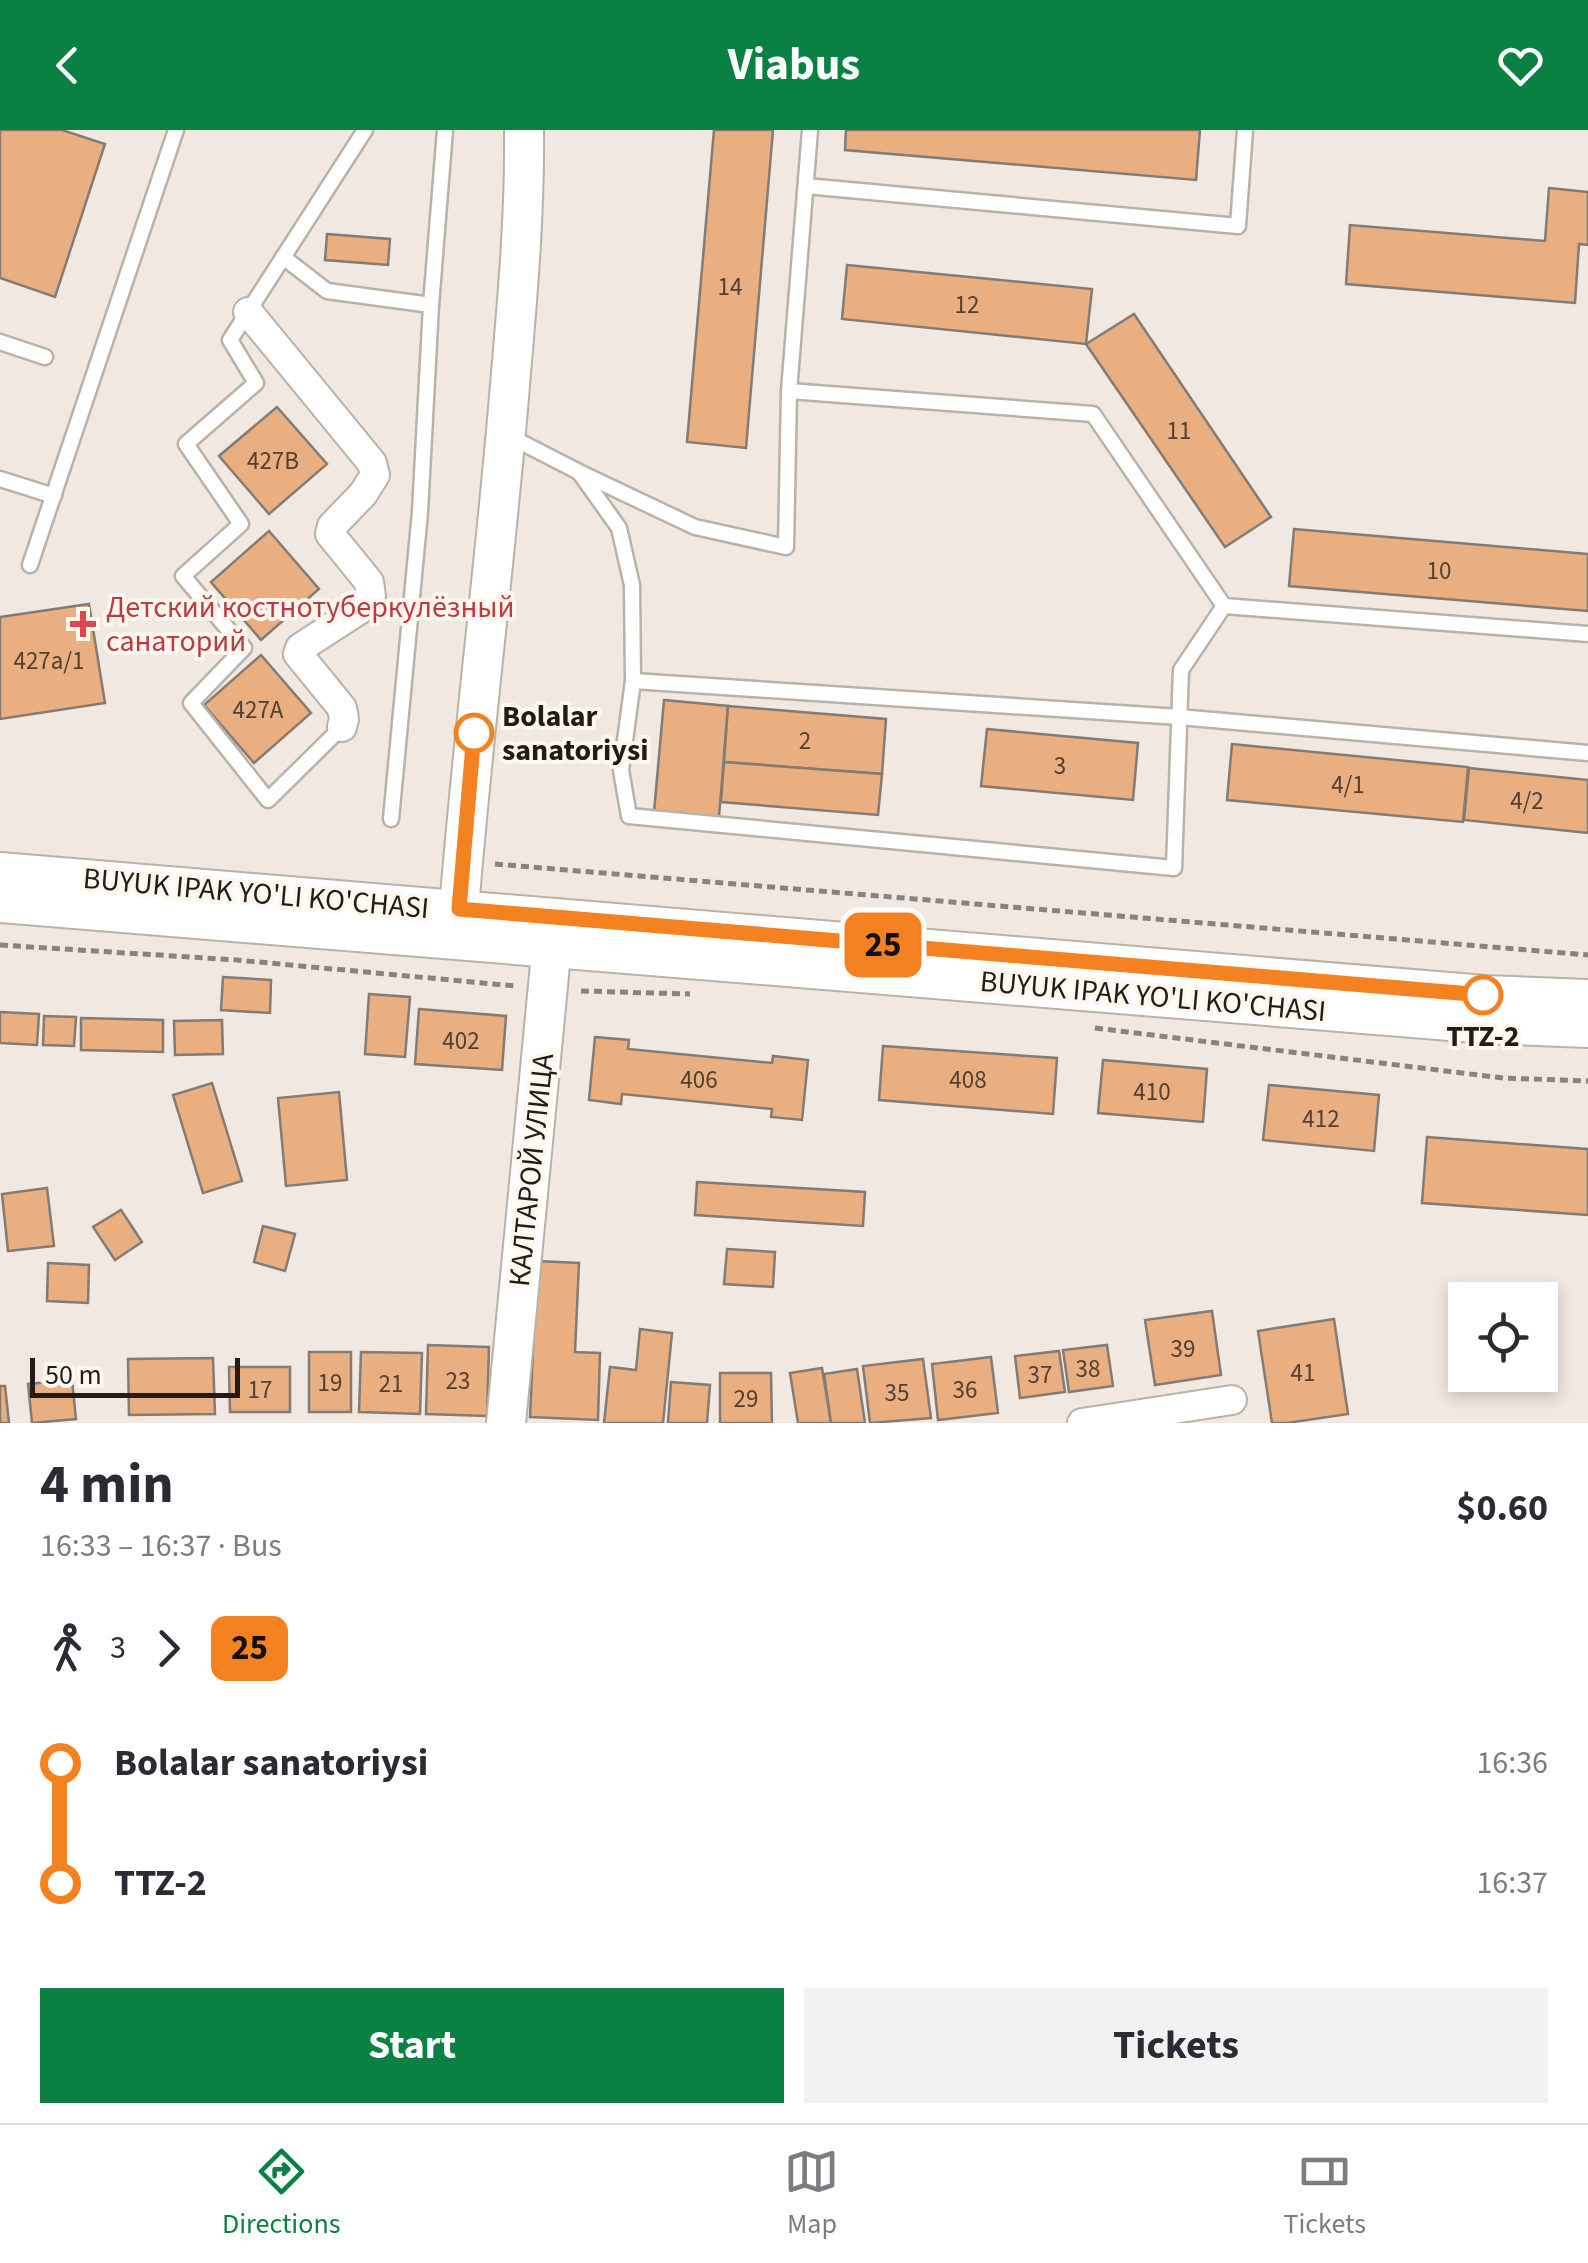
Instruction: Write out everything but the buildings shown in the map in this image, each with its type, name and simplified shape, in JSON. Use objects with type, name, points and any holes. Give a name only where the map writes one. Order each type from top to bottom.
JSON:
[{"type":"main road","points":[[458,924],[523,231],[524,130]]},
{"type":"main road","name":"BUYUK IPAK YO'LI KO'CHASI","points":[[0,872],[458,924],[1486,1024],[1588,1028]]},
{"type":"main road","name":"BUYUK IPAK YO'LI KO'CHASI","points":[[0,904],[458,924]]},
{"type":"main road","name":"BUYUK IPAK YO'LI KO'CHASI","points":[[554,932],[1588,999]]},
{"type":"main road","name":"КАЛТАРОЙ УЛИЦА","points":[[506,1423],[554,932]]},
{"type":"street","points":[[248,312],[372,463],[374,475],[332,526],[330,534],[369,582],[371,596],[362,608],[300,648],[298,654],[342,708],[342,727]]},
{"type":"street","points":[[1082,1423],[1232,1400]]},
{"type":"lane","points":[[30,565],[176,130]]},
{"type":"lane","points":[[342,727],[268,800],[191,702],[244,648],[183,576],[241,524],[186,444],[256,383],[230,340],[365,130]]},
{"type":"lane","points":[[391,819],[420,512],[445,130]]},
{"type":"lane","points":[[506,435],[695,528],[786,548],[789,391],[810,130]]},
{"type":"lane","points":[[806,186],[1238,226],[1245,130]]},
{"type":"lane","points":[[284,257],[327,291],[431,306]]},
{"type":"lane","points":[[0,342],[44,357]]},
{"type":"lane","points":[[789,391],[1093,414],[1224,606]]},
{"type":"lane","points":[[579,472],[619,528],[632,585],[632,681],[622,770],[629,816],[1174,868],[1181,670],[1224,606]]},
{"type":"lane","points":[[0,479],[54,496]]},
{"type":"lane","points":[[1224,606],[1588,634]]},
{"type":"lane","points":[[632,681],[1179,717],[1588,754]]},
{"type":"path","points":[[462,861],[1588,954]]},
{"type":"path","points":[[0,945],[237,960],[549,990],[701,995]]},
{"type":"path","points":[[1088,1027],[1502,1078],[1588,1081]]},
{"type":"bus line","name":"25","points":[[474,733],[459,909],[1483,995]]},
{"type":"place","name":"Детский костнотуберкулёзный санаторий","points":[[83,624]]},
{"type":"place","name":"Bolalar sanatoriysi","points":[[474,733]]},
{"type":"place","name":"TTZ-2","points":[[1483,995]]}]
